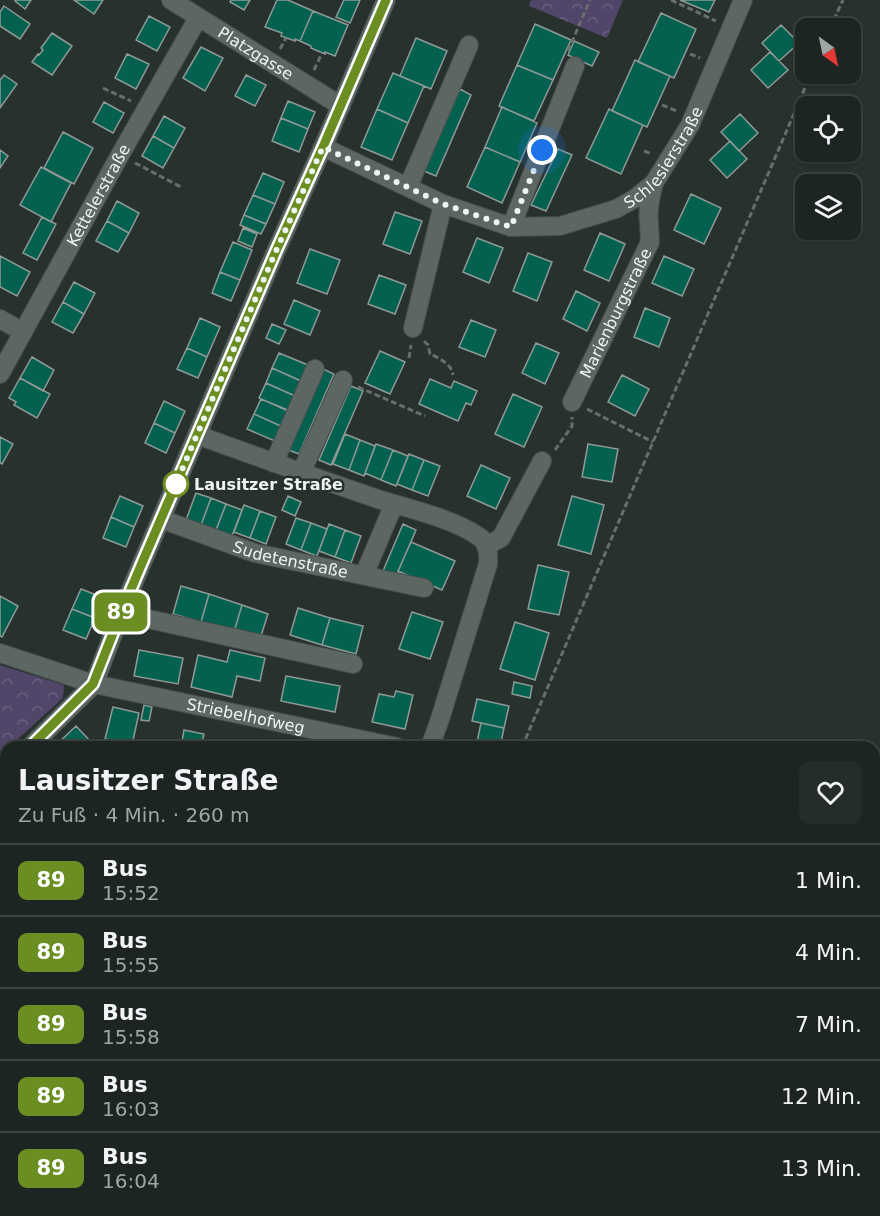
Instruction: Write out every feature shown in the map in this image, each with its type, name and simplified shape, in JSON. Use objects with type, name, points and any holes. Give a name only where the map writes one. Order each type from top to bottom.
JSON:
[{"type":"street","points":[[36,741],[93,684],[161,519],[386,0]]},
{"type":"street","name":"Schlesierstraße","points":[[323,147],[443,204],[511,227],[560,226],[616,209],[634,199],[654,183],[690,125],[742,0]]},
{"type":"street","name":"Platzgasse","points":[[175,1],[198,18],[341,106]]},
{"type":"street","name":"Kettelerstraße","points":[[0,374],[198,18]]},
{"type":"street","points":[[408,187],[469,45]]},
{"type":"street","points":[[511,227],[575,66]]},
{"type":"street","name":"Marienburgstraße","points":[[572,402],[650,242],[651,230],[648,221],[654,183]]},
{"type":"street","points":[[413,328],[443,204]]},
{"type":"street","points":[[616,209],[625,208],[634,211],[642,214],[648,221]]},
{"type":"street","points":[[0,319],[23,332]]},
{"type":"street","points":[[274,463],[315,369]]},
{"type":"street","points":[[301,473],[343,380]]},
{"type":"street","points":[[197,435],[301,473],[456,524],[480,537],[489,554],[488,564],[432,741]]},
{"type":"street","points":[[486,546],[501,538],[542,460]]},
{"type":"street","points":[[364,575],[394,504]]},
{"type":"street","name":"Sudetenstraße","points":[[161,519],[255,553],[424,588]]},
{"type":"street","points":[[121,613],[353,664]]},
{"type":"street","name":"Striebelhofweg","points":[[0,653],[93,684],[368,741]]},
{"type":"path","points":[[572,40],[590,0]]},
{"type":"path","points":[[671,0],[731,28]]},
{"type":"path","points":[[835,18],[843,0]]},
{"type":"path","points":[[525,741],[807,84]]},
{"type":"path","points":[[103,88],[147,108]]},
{"type":"path","points":[[120,155],[181,187]]},
{"type":"path","points":[[413,328],[428,345],[430,354],[441,359],[453,370],[453,375]]},
{"type":"path","points":[[343,380],[425,416]]},
{"type":"path","points":[[542,460],[552,454],[572,426],[572,402],[652,442]]},
{"type":"green space","points":[[531,0],[623,0],[607,38],[529,6]]},
{"type":"green space","points":[[0,665],[64,685],[63,698],[16,741],[0,741]]},
{"type":"building","points":[[16,0],[31,0],[25,9]]},
{"type":"building","points":[[74,0],[103,0],[94,14]]},
{"type":"building","points":[[231,0],[250,0],[244,10],[230,2]]},
{"type":"building","points":[[277,0],[288,0],[313,11],[300,41],[281,36],[282,33],[265,27]]},
{"type":"building","points":[[344,0],[360,0],[350,23],[336,17]]},
{"type":"building","points":[[680,0],[715,0],[709,12]]},
{"type":"building","points":[[4,6],[30,24],[20,39],[0,26],[0,12]]},
{"type":"building","points":[[313,11],[348,25],[335,56],[311,48],[300,41]]},
{"type":"building","points":[[661,13],[696,29],[674,78],[638,62]]},
{"type":"building","points":[[149,16],[170,27],[157,51],[136,40]]},
{"type":"building","points":[[535,24],[571,40],[553,80],[517,65]]},
{"type":"building","points":[[781,25],[795,39],[795,47],[779,61],[762,43]]},
{"type":"building","points":[[52,33],[72,46],[52,75],[32,62],[43,50],[41,48]]},
{"type":"building","points":[[416,38],[447,51],[431,89],[400,76]]},
{"type":"building","points":[[574,41],[599,52],[592,66],[568,55]]},
{"type":"building","points":[[201,47],[223,58],[205,91],[183,78]]},
{"type":"building","points":[[770,52],[788,70],[768,88],[751,70]]},
{"type":"building","points":[[127,54],[149,64],[136,89],[115,78]]},
{"type":"building","points":[[635,60],[670,76],[647,127],[612,111]]},
{"type":"building","points":[[517,65],[553,80],[534,121],[499,106]]},
{"type":"building","points":[[393,73],[424,86],[408,123],[377,109]]},
{"type":"building","points":[[4,75],[17,84],[0,108],[0,80]]},
{"type":"building","points":[[246,75],[266,85],[255,106],[235,96]]},
{"type":"building","points":[[460,89],[471,95],[436,176],[424,171]]},
{"type":"building","points":[[288,101],[315,112],[308,129],[281,118]]},
{"type":"building","points":[[104,102],[124,113],[113,133],[93,122]]},
{"type":"building","points":[[502,107],[537,123],[520,162],[485,147]]},
{"type":"building","points":[[377,109],[408,123],[392,160],[361,147]]},
{"type":"building","points":[[609,109],[643,125],[621,174],[586,158]]},
{"type":"building","points":[[740,114],[758,133],[739,151],[721,132]]},
{"type":"building","points":[[164,116],[185,128],[174,148],[153,136]]},
{"type":"building","points":[[281,118],[308,129],[299,152],[272,141]]},
{"type":"building","points":[[63,132],[93,148],[74,184],[44,168]]},
{"type":"building","points":[[153,136],[174,148],[163,168],[142,156]]},
{"type":"building","points":[[730,141],[747,159],[727,178],[710,160]]},
{"type":"building","points":[[485,147],[520,162],[502,203],[467,187]]},
{"type":"building","points":[[558,149],[572,155],[546,211],[531,205]]},
{"type":"building","points":[[0,150],[8,156],[0,168]]},
{"type":"building","points":[[41,167],[71,183],[51,222],[20,205]]},
{"type":"building","points":[[263,173],[284,182],[275,204],[253,195]]},
{"type":"building","points":[[691,194],[721,208],[704,244],[674,230]]},
{"type":"building","points":[[253,195],[275,204],[266,224],[244,215]]},
{"type":"building","points":[[117,201],[139,213],[129,233],[107,221]]},
{"type":"building","points":[[395,212],[422,221],[410,254],[383,244]]},
{"type":"building","points":[[244,215],[266,224],[261,234],[240,225]]},
{"type":"building","points":[[42,217],[56,224],[37,260],[23,253]]},
{"type":"building","points":[[107,221],[129,233],[118,252],[96,241]]},
{"type":"building","points":[[243,228],[257,234],[252,247],[238,241]]},
{"type":"building","points":[[600,233],[625,244],[609,281],[584,270]]},
{"type":"building","points":[[477,238],[503,248],[489,283],[463,272]]},
{"type":"building","points":[[233,242],[252,250],[240,280],[220,272]]},
{"type":"building","points":[[310,249],[340,260],[327,294],[297,283]]},
{"type":"building","points":[[528,253],[552,262],[537,301],[513,291]]},
{"type":"building","points":[[0,256],[30,272],[17,296],[0,287]]},
{"type":"building","points":[[664,256],[694,269],[682,296],[652,283]]},
{"type":"building","points":[[220,272],[240,280],[231,301],[212,293]]},
{"type":"building","points":[[379,275],[406,285],[395,314],[368,304]]},
{"type":"building","points":[[74,282],[95,293],[84,314],[63,302]]},
{"type":"building","points":[[576,291],[600,303],[587,331],[563,319]]},
{"type":"building","points":[[294,300],[320,311],[310,335],[284,324]]},
{"type":"building","points":[[63,302],[84,314],[73,333],[52,322]]},
{"type":"building","points":[[645,308],[670,318],[659,347],[634,337]]},
{"type":"building","points":[[200,318],[220,327],[207,357],[187,348]]},
{"type":"building","points":[[471,320],[496,330],[485,357],[459,347]]},
{"type":"building","points":[[272,324],[286,330],[279,344],[266,338]]},
{"type":"building","points":[[536,343],[559,353],[545,384],[522,373]]},
{"type":"building","points":[[187,348],[207,357],[198,378],[177,369]]},
{"type":"building","points":[[380,351],[405,362],[390,394],[365,383]]},
{"type":"building","points":[[279,353],[308,365],[301,381],[272,368]]},
{"type":"building","points":[[32,357],[54,370],[43,391],[20,378]]},
{"type":"building","points":[[272,368],[301,381],[295,396],[266,383]]},
{"type":"building","points":[[321,368],[334,374],[299,454],[286,449]]},
{"type":"building","points":[[622,375],[649,389],[635,416],[608,402]]},
{"type":"building","points":[[20,378],[50,394],[37,418],[14,405],[16,402],[9,398]]},
{"type":"building","points":[[430,379],[451,388],[454,381],[477,391],[471,405],[466,403],[458,421],[419,404]]},
{"type":"building","points":[[266,383],[295,396],[288,411],[259,398]]},
{"type":"building","points":[[351,386],[363,391],[331,465],[319,460]]},
{"type":"building","points":[[513,394],[542,407],[524,447],[495,434]]},
{"type":"building","points":[[261,399],[290,411],[283,427],[254,414]]},
{"type":"building","points":[[164,401],[185,411],[175,433],[154,423]]},
{"type":"building","points":[[254,414],[283,427],[277,442],[247,429]]},
{"type":"building","points":[[154,423],[175,433],[166,453],[145,443]]},
{"type":"building","points":[[345,434],[360,440],[349,470],[333,464]]},
{"type":"building","points":[[0,437],[13,444],[2,464],[0,463]]},
{"type":"building","points":[[360,440],[375,446],[364,476],[349,470]]},
{"type":"building","points":[[376,444],[393,450],[381,480],[365,473]]},
{"type":"building","points":[[588,444],[618,449],[612,482],[582,477]]},
{"type":"building","points":[[393,450],[408,456],[396,486],[381,480]]},
{"type":"building","points":[[409,454],[424,460],[412,490],[397,484]]},
{"type":"building","points":[[424,460],[440,466],[428,496],[412,490]]},
{"type":"building","points":[[481,465],[510,478],[496,509],[467,496]]},
{"type":"building","points":[[196,493],[211,498],[201,525],[186,520]]},
{"type":"building","points":[[120,496],[143,506],[134,527],[111,517]]},
{"type":"building","points":[[288,496],[301,502],[295,516],[282,510]]},
{"type":"building","points":[[572,496],[604,505],[591,554],[558,545]]},
{"type":"building","points":[[211,498],[226,504],[216,530],[201,525]]},
{"type":"building","points":[[226,504],[242,510],[232,536],[216,530]]},
{"type":"building","points":[[244,505],[260,511],[250,538],[234,532]]},
{"type":"building","points":[[260,511],[276,517],[266,544],[250,538]]},
{"type":"building","points":[[111,517],[134,527],[126,547],[103,538]]},
{"type":"building","points":[[296,518],[311,523],[301,550],[286,544]]},
{"type":"building","points":[[311,523],[327,529],[317,556],[301,550]]},
{"type":"building","points":[[329,524],[345,530],[335,557],[319,551]]},
{"type":"building","points":[[403,524],[416,530],[396,576],[383,571]]},
{"type":"building","points":[[345,530],[361,536],[351,563],[335,557]]},
{"type":"building","points":[[411,542],[455,561],[442,590],[398,571]]},
{"type":"building","points":[[538,565],[569,572],[559,615],[528,609]]},
{"type":"building","points":[[181,586],[209,594],[201,622],[173,614]]},
{"type":"building","points":[[81,589],[104,598],[95,618],[72,609]]},
{"type":"building","points":[[209,594],[242,605],[234,632],[201,622]]},
{"type":"building","points":[[0,596],[18,606],[2,637],[0,636]]},
{"type":"building","points":[[242,605],[268,614],[260,639],[234,632]]},
{"type":"building","points":[[298,608],[330,618],[322,645],[290,635]]},
{"type":"building","points":[[72,609],[95,618],[86,639],[63,630]]},
{"type":"building","points":[[412,612],[443,622],[430,659],[399,649]]},
{"type":"building","points":[[330,618],[363,626],[356,654],[322,645]]},
{"type":"building","points":[[515,622],[549,633],[535,680],[500,669]]},
{"type":"building","points":[[139,650],[183,658],[178,684],[134,676]]},
{"type":"building","points":[[230,650],[265,658],[260,681],[237,676],[232,697],[191,687],[198,655],[227,662]]},
{"type":"building","points":[[286,676],[340,686],[335,712],[281,701]]},
{"type":"building","points":[[514,682],[532,686],[530,698],[512,694]]},
{"type":"building","points":[[396,691],[413,695],[405,729],[372,722],[379,694],[394,697]]},
{"type":"building","points":[[477,699],[509,706],[504,728],[472,721]]},
{"type":"building","points":[[144,705],[152,707],[149,721],[141,720]]},
{"type":"building","points":[[113,707],[139,713],[133,741],[105,739]]},
{"type":"building","points":[[481,723],[504,728],[501,741],[477,741]]},
{"type":"building","points":[[76,726],[90,741],[60,741]]},
{"type":"building","points":[[184,730],[204,734],[202,741],[182,741]]},
{"type":"bus line","name":"89","points":[[36,741],[93,684],[142,563],[386,0]]},
{"type":"place","name":"Lausitzer Straße","points":[[176,484]]},
{"type":"route","points":[[176,484],[175,486],[323,147],[443,204],[511,227],[542,150]]}]
